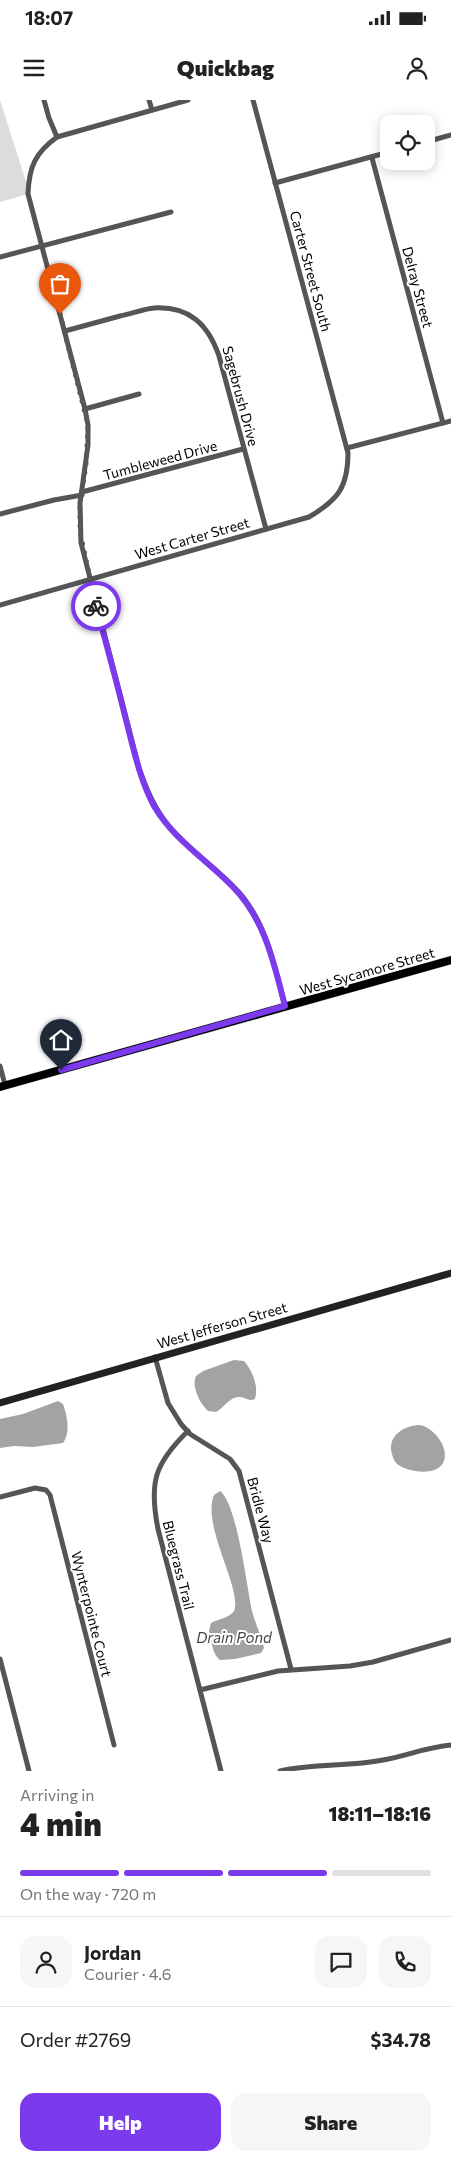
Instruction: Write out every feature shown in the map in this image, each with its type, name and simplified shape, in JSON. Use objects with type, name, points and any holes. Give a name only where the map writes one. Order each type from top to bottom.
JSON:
[{"type":"main road","name":"West Sycamore Street","points":[[3,1086],[451,960]]},
{"type":"street","points":[[44,100],[57,137]]},
{"type":"street","points":[[150,100],[152,110]]},
{"type":"street","points":[[188,100],[57,137],[42,149],[33,164],[29,176],[28,194],[88,425],[88,446],[82,494],[80,532],[90,580],[145,786],[162,818],[178,837],[233,887],[258,920],[273,958],[285,1006]]},
{"type":"street","name":"Carter Street South","points":[[253,100],[347,448]]},
{"type":"street","points":[[435,139],[451,135]]},
{"type":"street","points":[[276,183],[380,155]]},
{"type":"street","name":"Delray Street","points":[[372,158],[443,423]]},
{"type":"street","points":[[0,257],[171,212]]},
{"type":"street","name":"Sagebrush Drive","points":[[65,331],[153,308],[176,309],[193,317],[206,328],[214,341],[266,529]]},
{"type":"street","points":[[85,408],[139,394]]},
{"type":"street","points":[[347,448],[451,421]]},
{"type":"street","name":"West Carter Street","points":[[0,605],[309,517],[328,506],[344,485],[348,468],[347,448]]},
{"type":"street","name":"Tumbleweed Drive","points":[[0,514],[82,494],[244,449]]},
{"type":"street","points":[[0,1066],[3,1086]]},
{"type":"street","name":"West Jefferson Street","points":[[0,1403],[451,1273]]},
{"type":"street","name":"Bridle Way","points":[[155,1357],[168,1402],[188,1432],[230,1460],[239,1471],[291,1669]]},
{"type":"street","name":"Bluegrass Trail","points":[[188,1432],[163,1458],[156,1477],[153,1502],[158,1529],[221,1771]]},
{"type":"street","name":"Wynterpointe Court","points":[[0,1497],[35,1488],[46,1490],[50,1495],[114,1746]]},
{"type":"street","points":[[200,1690],[291,1669],[350,1666],[451,1640]]},
{"type":"street","points":[[0,1659],[29,1771]]},
{"type":"street","points":[[280,1771],[313,1765],[383,1760],[429,1748],[451,1745]]},
{"type":"shaded area","points":[[0,100],[29,191],[28,194],[0,202]]},
{"type":"water","points":[[234,1360],[244,1361],[250,1369],[256,1389],[255,1399],[236,1397],[216,1412],[208,1411],[197,1395],[196,1376],[203,1371]]},
{"type":"water","points":[[58,1401],[63,1404],[68,1424],[67,1434],[63,1443],[33,1447],[14,1446],[0,1448],[0,1419],[23,1414]]},
{"type":"water","points":[[419,1425],[430,1429],[443,1445],[445,1457],[440,1467],[435,1470],[423,1472],[410,1470],[396,1463],[393,1458],[391,1448],[394,1437],[407,1427]]},
{"type":"water","name":"Drain Pond","points":[[220,1491],[226,1499],[236,1528],[252,1611],[264,1648],[261,1653],[235,1659],[220,1660],[213,1649],[209,1631],[211,1623],[232,1613],[235,1601],[233,1588],[213,1523],[211,1508],[214,1495]]},
{"type":"way so far","points":[[60,314],[88,425],[88,446],[80,503],[80,532],[96,606]]},
{"type":"route","points":[[61,1070],[285,1006],[266,937],[244,898],[178,837],[154,806],[139,768],[96,606]]}]
